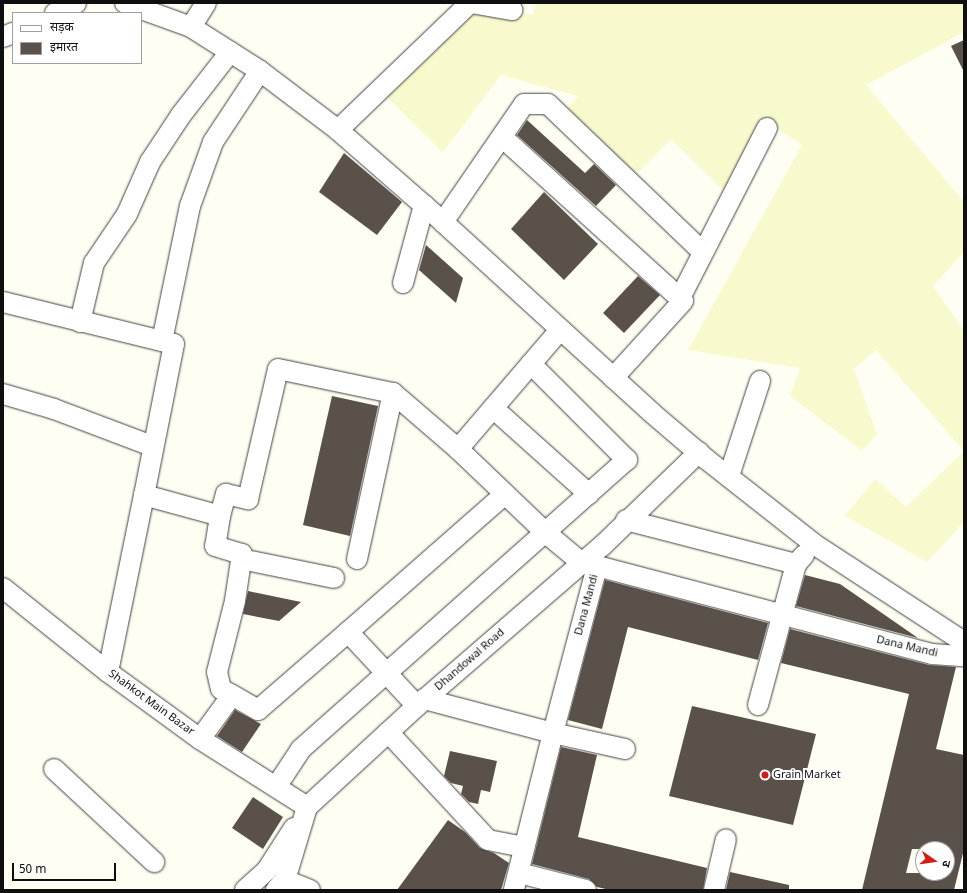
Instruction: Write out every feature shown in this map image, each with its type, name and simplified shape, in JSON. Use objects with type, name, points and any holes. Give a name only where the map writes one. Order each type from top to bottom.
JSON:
[{"type":"street","points":[[57,12],[76,3]]},
{"type":"street","points":[[125,3],[191,27],[260,71],[338,130],[443,222],[613,378],[699,452],[814,544],[964,642]]},
{"type":"street","points":[[191,27],[206,3]]},
{"type":"street","points":[[338,130],[470,3],[512,10]]},
{"type":"street","points":[[80,322],[94,263],[127,214],[150,162],[181,115],[230,52]]},
{"type":"street","points":[[162,341],[190,206],[213,142],[260,71]]},
{"type":"street","points":[[443,222],[524,104],[548,104],[702,251]]},
{"type":"street","points":[[680,298],[702,251],[767,128]]},
{"type":"street","points":[[502,137],[683,301],[613,378]]},
{"type":"street","points":[[403,283],[424,205]]},
{"type":"street","points":[[3,302],[174,344],[152,446],[144,495],[108,672]]},
{"type":"street","points":[[458,449],[560,330]]},
{"type":"street","points":[[276,787],[301,749],[628,460],[531,364]]},
{"type":"street","points":[[505,494],[258,710],[222,689],[216,672],[234,601],[242,554],[215,546],[220,516],[226,494],[248,499],[278,368],[393,393],[458,449],[546,533],[590,564],[602,546],[626,520],[699,452]]},
{"type":"street","points":[[729,476],[760,382]]},
{"type":"street","points":[[357,559],[393,393]]},
{"type":"street","points":[[3,394],[54,409],[152,446]]},
{"type":"street","points":[[493,408],[589,494]]},
{"type":"street","points":[[144,495],[220,516]]},
{"type":"street","points":[[626,520],[796,564]]},
{"type":"street","points":[[758,705],[796,564],[814,544]]},
{"type":"street","points":[[241,559],[334,578]]},
{"type":"street","name":"Dana Mandi","points":[[553,733],[590,564],[932,654],[964,656]]},
{"type":"street","name":"Dhandowal Road","points":[[245,890],[267,870],[307,807],[420,703],[590,564]]},
{"type":"street","name":"Shahkot Main Bazar","points":[[3,588],[108,672],[200,739],[307,807]]},
{"type":"street","points":[[348,632],[386,674],[420,703],[625,749]]},
{"type":"street","points":[[200,739],[232,695]]},
{"type":"street","points":[[388,732],[488,840],[524,847]]},
{"type":"street","points":[[553,733],[514,884],[586,890]]},
{"type":"street","points":[[54,769],[154,862]]},
{"type":"street","points":[[307,807],[281,885],[310,890]]},
{"type":"street","points":[[714,890],[726,839]]},
{"type":"green space","points":[[536,3],[964,3],[964,32],[866,85],[964,202],[964,252],[933,286],[964,331],[964,451],[876,350],[854,369],[877,434],[862,451],[790,396],[800,368],[688,350],[802,145],[764,120],[725,192],[671,139],[635,176],[567,110],[578,96],[501,75],[443,152],[380,90],[476,4],[533,15]]},
{"type":"green space","points":[[964,451],[964,522],[927,562],[845,516],[875,479],[906,507]]},
{"type":"building","points":[[964,40],[964,72],[951,46]]},
{"type":"building","points":[[527,120],[585,173],[594,164],[616,185],[596,206],[517,135]]},
{"type":"building","points":[[344,153],[402,202],[377,235],[319,192]]},
{"type":"building","points":[[544,192],[598,244],[564,280],[511,229]]},
{"type":"building","points":[[426,245],[463,278],[456,303],[419,270]]},
{"type":"building","points":[[638,276],[660,295],[624,333],[603,313]]},
{"type":"building","points":[[332,396],[378,406],[350,536],[303,525]]},
{"type":"building","points":[[805,575],[840,584],[918,638],[796,606]]},
{"type":"building","points":[[605,580],[768,623],[758,660],[628,627],[602,729],[568,720]]},
{"type":"building","points":[[248,591],[301,602],[279,621],[243,614]]},
{"type":"building","points":[[790,629],[929,665],[956,667],[936,749],[964,755],[964,849],[954,890],[862,890],[909,694],[781,663]]},
{"type":"building","points":[[692,706],[816,734],[793,825],[669,796]]},
{"type":"building","points":[[235,710],[261,724],[242,752],[217,736]]},
{"type":"building","points":[[561,747],[597,755],[578,837],[707,868],[703,890],[610,890],[597,887],[589,879],[532,864]]},
{"type":"building","points":[[450,751],[497,761],[490,792],[481,790],[478,804],[469,802],[461,794],[463,786],[451,783],[444,776]]},
{"type":"building","points":[[253,797],[283,817],[263,849],[232,828]]},
{"type":"building","points":[[448,820],[465,832],[480,848],[494,853],[509,863],[501,890],[397,890]]},
{"type":"building","points":[[730,872],[789,885],[789,890],[726,890]]},
{"type":"place","name":"Grain Market","points":[[765,775]]}]
